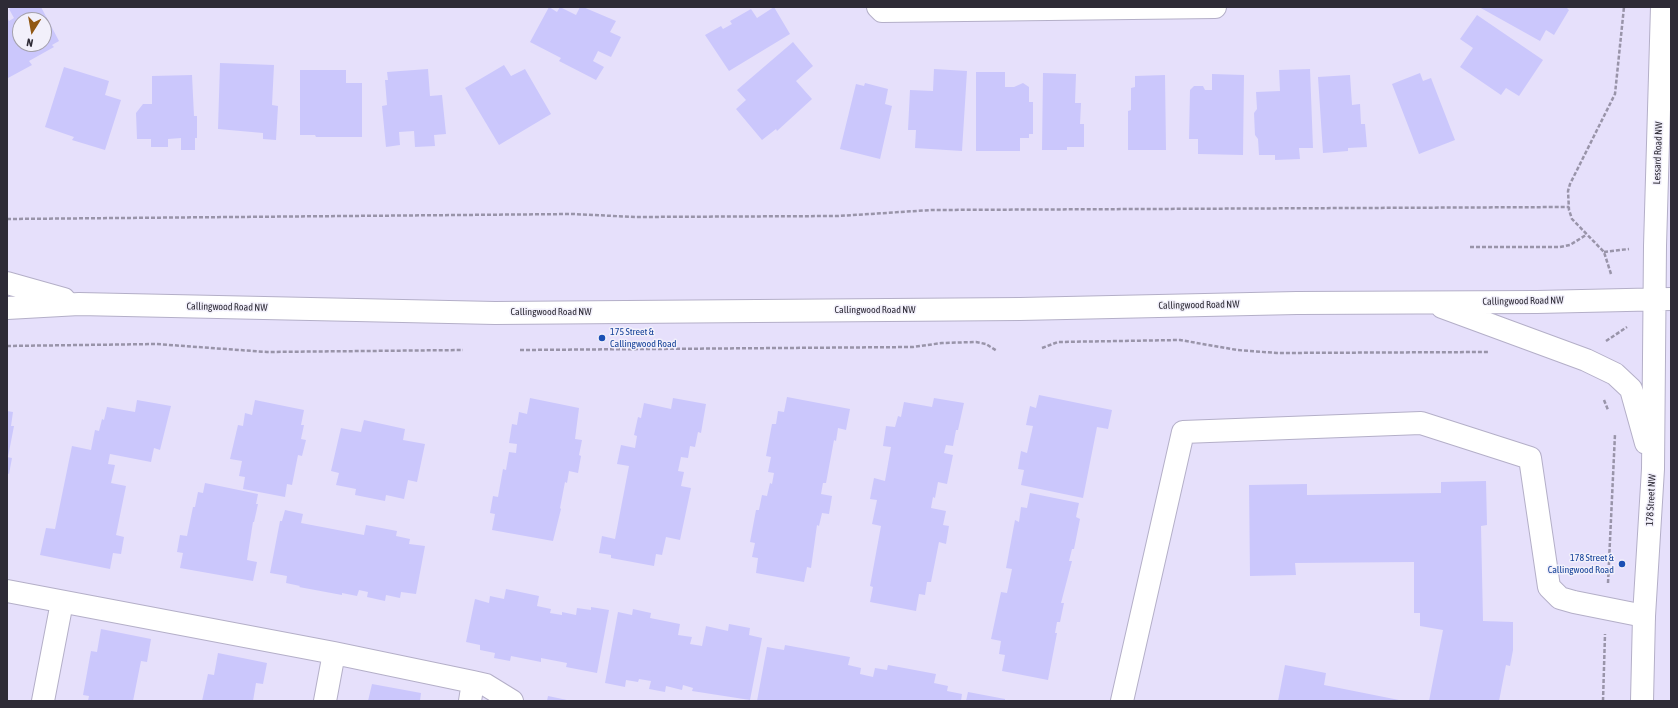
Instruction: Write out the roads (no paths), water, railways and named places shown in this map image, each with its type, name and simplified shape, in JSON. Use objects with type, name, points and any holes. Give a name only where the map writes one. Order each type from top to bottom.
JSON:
[{"type":"main road","points":[[878,7],[882,11],[1215,7]]},
{"type":"main road","name":"Lessard Road NW","points":[[1662,7],[1663,299]]},
{"type":"main road","name":"Callingwood Road NW","points":[[7,283],[79,304]]},
{"type":"main road","name":"Callingwood Road NW","points":[[7,308],[79,304],[495,313],[1012,309],[1297,303],[1663,299]]},
{"type":"main road","name":"178 Street NW","points":[[1642,701],[1644,616],[1663,299]]},
{"type":"main road","points":[[1429,302],[1586,360],[1615,374],[1631,389],[1653,469]]},
{"type":"main road","points":[[1122,701],[1183,432],[1421,423],[1530,458],[1549,587],[1560,598],[1644,616]]},
{"type":"main road","points":[[7,591],[334,653],[471,692],[486,685],[512,701]]},
{"type":"main road","points":[[43,701],[62,602]]},
{"type":"main road","points":[[325,701],[334,653]]},
{"type":"place","name":"175 Street & Callingwood Road","points":[[602,338]]},
{"type":"place","name":"178 Street & Callingwood Road","points":[[1622,564]]}]
